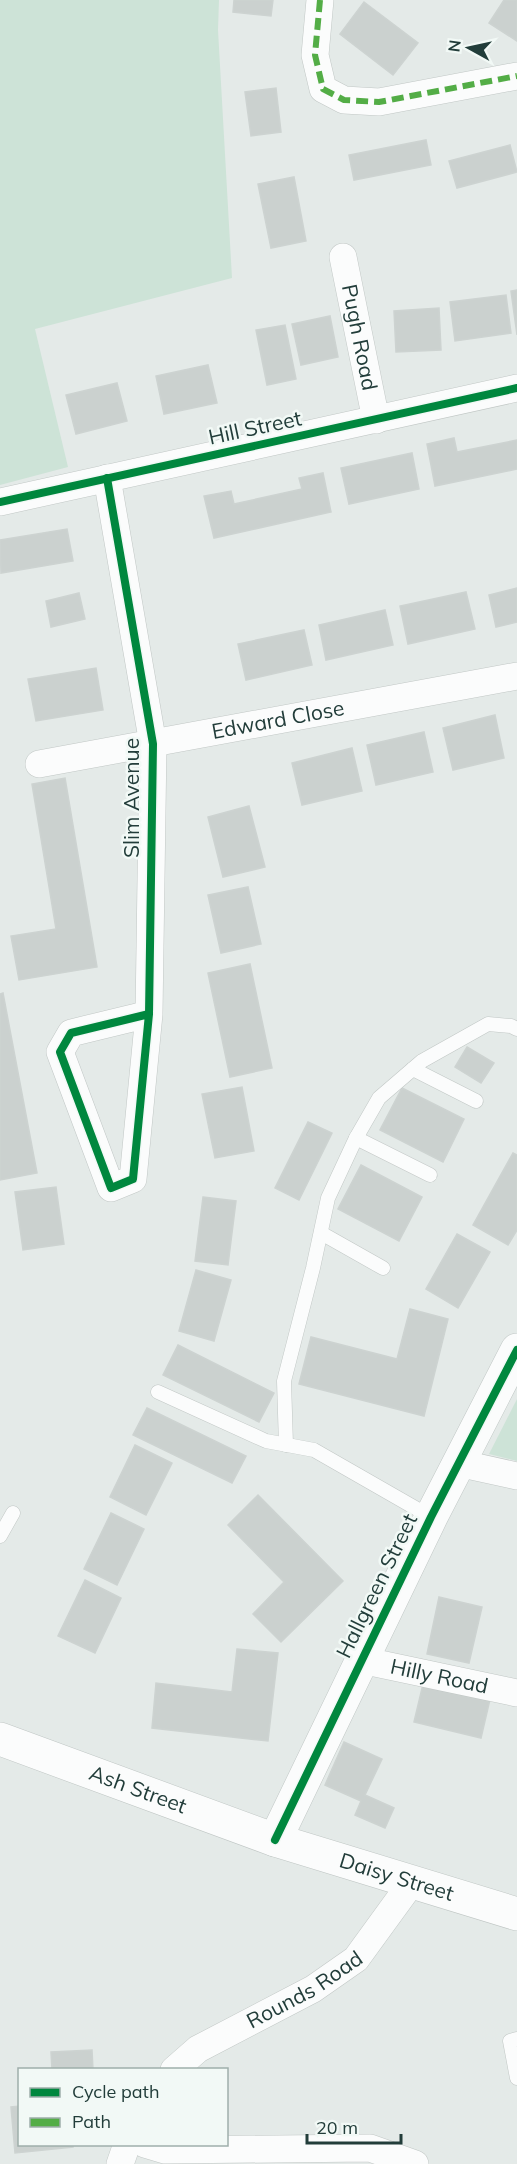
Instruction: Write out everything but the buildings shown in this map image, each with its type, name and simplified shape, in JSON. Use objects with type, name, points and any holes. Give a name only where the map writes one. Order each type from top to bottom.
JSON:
[{"type":"street","points":[[320,0],[315,55],[323,89],[344,100],[379,102],[517,76]]},
{"type":"street","name":"Pugh Road","points":[[343,257],[376,420]]},
{"type":"street","name":"Hill Street","points":[[0,502],[517,388]]},
{"type":"street","name":"Slim Avenue","points":[[106,478],[153,744],[149,1014],[133,1179],[111,1188],[60,1052],[71,1033],[149,1014]]},
{"type":"street","name":"Edward Close","points":[[39,764],[517,676]]},
{"type":"street","name":"Hallgreen Street","points":[[275,1840],[431,1517],[517,1350]]},
{"type":"street","points":[[458,1463],[517,1476]]},
{"type":"street","name":"Hilly Road","points":[[361,1660],[517,1694]]},
{"type":"street","name":"Ash Street","points":[[0,1739],[275,1840]]},
{"type":"street","name":"Daisy Street","points":[[275,1840],[517,1914]]},
{"type":"street","name":"Rounds Road","points":[[176,2068],[198,2049],[313,1989],[356,1959],[412,1882]]},
{"type":"street","points":[[120,2164],[127,2146]]},
{"type":"street","points":[[149,2146],[165,2150],[370,2148],[415,2164]]},
{"type":"lane","points":[[286,1445],[284,1381],[328,1198],[356,1138],[380,1098],[422,1061],[488,1024],[511,1026],[517,1029]]},
{"type":"lane","points":[[413,1069],[476,1101]]},
{"type":"lane","points":[[356,1138],[430,1175]]},
{"type":"lane","points":[[321,1233],[383,1268]]},
{"type":"lane","points":[[158,1392],[266,1441],[314,1449],[431,1517]]},
{"type":"lane","points":[[0,1536],[13,1514]]},
{"type":"lane","points":[[517,2039],[510,2041],[517,2078]]},
{"type":"green space","points":[[0,0],[219,0],[218,30],[232,278],[35,329],[68,467],[0,485]]},
{"type":"green space","points":[[517,1399],[517,1461],[489,1454]]},
{"type":"marked path","points":[[320,0],[315,55],[323,89],[344,100],[379,102],[517,76]]},
{"type":"cycle path","points":[[0,502],[517,388]]},
{"type":"cycle path","points":[[107,478],[153,744],[149,1014],[133,1179],[111,1188],[60,1052],[71,1033],[149,1014]]},
{"type":"cycle path","points":[[275,1840],[431,1517],[517,1350]]}]
